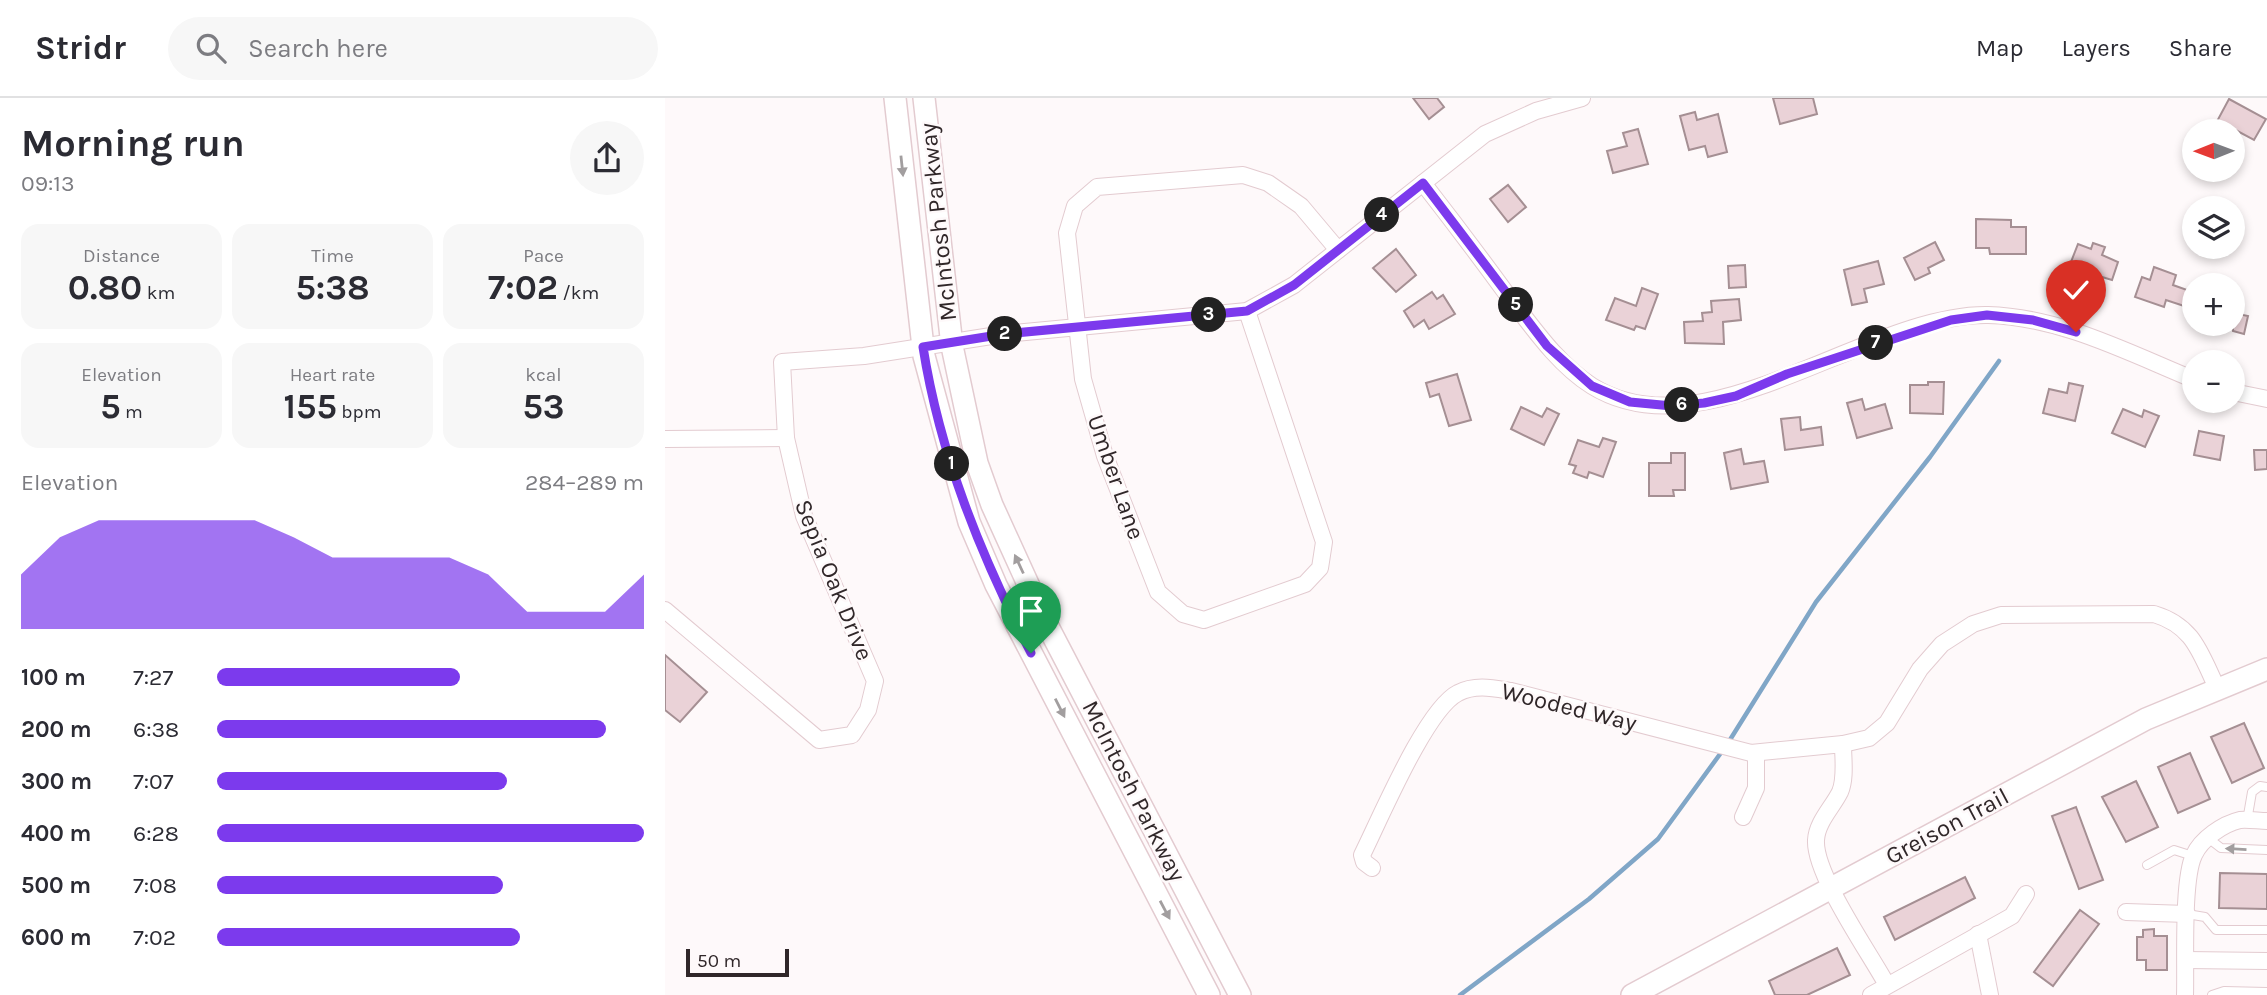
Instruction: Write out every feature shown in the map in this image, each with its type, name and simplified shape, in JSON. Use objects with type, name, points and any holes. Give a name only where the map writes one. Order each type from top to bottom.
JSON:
[{"type":"street","name":"McIntosh Parkway","points":[[895,98],[923,347],[942,429],[969,522],[996,585],[1209,995]]},
{"type":"street","name":"McIntosh Parkway","points":[[924,98],[951,342],[974,451],[992,505],[1043,617],[1240,995]]},
{"type":"street","points":[[923,347],[1247,311],[1294,285],[1485,134],[1535,111],[1582,98]]},
{"type":"street","name":"Umber Lane","points":[[1247,311],[1324,542],[1320,568],[1305,584],[1204,620],[1183,614],[1158,592],[1105,456],[1083,379],[1076,328],[1067,233],[1075,206],[1097,187],[1243,175],[1268,183],[1301,206],[1338,250]]},
{"type":"street","points":[[1423,183],[1547,346],[1592,386],[1630,402],[1672,406],[1725,398],[1911,331],[1951,320],[1987,315],[2033,320],[2076,332],[2182,375]]},
{"type":"street","name":"Sepia Oak Drive","points":[[665,610],[819,740],[852,735],[869,710],[875,681],[804,516],[786,438],[782,362],[864,356],[923,347]]},
{"type":"street","points":[[2245,394],[2267,399]]},
{"type":"street","points":[[665,439],[786,438]]},
{"type":"street","name":"Wooded Way","points":[[1373,868],[1364,862],[1362,855],[1427,726],[1455,694],[1472,687],[1511,691],[1733,750],[1756,753],[1843,744],[1869,738],[1887,723],[1920,669],[1942,644],[1973,624],[2001,615],[2154,614],[2187,630],[2217,688]]},
{"type":"street","name":"Greison Trail","points":[[1632,995],[2145,719],[2267,668]]},
{"type":"street","points":[[1843,744],[1844,773],[1840,791],[1815,839],[1822,873],[1887,985]]},
{"type":"street","points":[[1743,817],[1756,788],[1756,753]]},
{"type":"street","points":[[2185,995],[2187,914],[2193,856],[2208,838],[2241,820],[2267,821]]},
{"type":"street","points":[[1871,995],[2012,916],[2026,894]]},
{"type":"street","points":[[2126,912],[2187,914]]},
{"type":"street","points":[[1978,934],[1990,995]]},
{"type":"street","points":[[2186,960],[2267,961]]},
{"type":"lane","points":[[2247,821],[2252,792],[2260,786],[2267,786]]},
{"type":"lane","points":[[2208,838],[2221,848],[2267,850]]},
{"type":"lane","points":[[2147,865],[2174,850],[2193,856]]},
{"type":"lane","points":[[2187,914],[2205,917],[2216,930],[2267,930]]},
{"type":"lane","points":[[2212,995],[2224,991],[2267,992]]},
{"type":"building","points":[[1413,98],[1437,98],[1444,107],[1429,119]]},
{"type":"building","points":[[1773,98],[1813,98],[1817,114],[1780,124]]},
{"type":"building","points":[[2229,99],[2266,119],[2254,140],[2245,135],[2245,119],[2218,119]]},
{"type":"building","points":[[1695,112],[1697,120],[1718,114],[1727,152],[1708,157],[1705,146],[1689,150],[1680,116]]},
{"type":"building","points":[[1638,129],[1648,164],[1613,173],[1607,151],[1627,146],[1623,133]]},
{"type":"building","points":[[1508,185],[1526,207],[1508,222],[1490,199]]},
{"type":"building","points":[[1976,219],[2011,220],[2011,227],[2026,227],[2026,254],[1990,254],[1989,248],[1976,248]]},
{"type":"building","points":[[1935,242],[1944,260],[1928,268],[1930,273],[1915,280],[1904,258]]},
{"type":"building","points":[[2093,243],[2105,247],[2102,255],[2118,262],[2112,280],[2069,267],[2078,244],[2091,249]]},
{"type":"building","points":[[1396,249],[1416,275],[1396,292],[1373,268]]},
{"type":"building","points":[[1878,261],[1884,284],[1864,289],[1867,302],[1852,305],[1844,270]]},
{"type":"building","points":[[1745,265],[1746,287],[1729,288],[1728,266]]},
{"type":"building","points":[[2154,267],[2176,275],[2173,285],[2182,288],[2182,305],[2166,300],[2164,307],[2135,297],[2142,277],[2150,280]]},
{"type":"building","points":[[1642,288],[1658,294],[1645,329],[1636,326],[1634,330],[1606,320],[1615,298],[1636,306]]},
{"type":"building","points":[[1432,292],[1437,299],[1443,295],[1455,314],[1429,329],[1424,320],[1414,327],[1404,311]]},
{"type":"building","points":[[1739,299],[1741,320],[1723,322],[1724,344],[1685,343],[1684,322],[1703,321],[1702,313],[1712,312],[1711,301]]},
{"type":"building","points":[[1457,374],[1471,420],[1449,426],[1439,394],[1430,397],[1426,383]]},
{"type":"building","points":[[1928,382],[1944,382],[1943,414],[1910,413],[1910,385],[1928,385]]},
{"type":"building","points":[[2069,383],[2083,386],[2075,421],[2043,413],[2049,389],[2067,393]]},
{"type":"building","points":[[1862,399],[1865,410],[1885,404],[1892,428],[1857,438],[1847,403]]},
{"type":"building","points":[[1521,407],[1542,417],[1547,408],[1559,414],[1544,445],[1511,429]]},
{"type":"building","points":[[2123,409],[2142,417],[2144,410],[2159,416],[2145,447],[2112,433]]},
{"type":"building","points":[[1800,417],[1801,430],[1821,427],[1823,445],[1785,450],[1781,419]]},
{"type":"building","points":[[2199,431],[2224,436],[2220,460],[2194,455]]},
{"type":"building","points":[[1603,438],[1616,442],[1603,477],[1589,472],[1587,478],[1573,473],[1576,466],[1569,464],[1578,440],[1599,447]]},
{"type":"building","points":[[1741,449],[1744,464],[1764,461],[1768,482],[1731,489],[1724,453]]},
{"type":"building","points":[[2254,450],[2267,450],[2267,469],[2255,470]]},
{"type":"building","points":[[1671,453],[1685,453],[1685,490],[1673,490],[1674,496],[1649,496],[1649,463],[1671,463]]},
{"type":"building","points":[[665,655],[707,692],[680,722],[665,710]]},
{"type":"building","points":[[2244,723],[2264,768],[2232,783],[2211,737]]},
{"type":"building","points":[[2190,753],[2210,799],[2178,813],[2158,767]]},
{"type":"building","points":[[2136,781],[2158,827],[2126,842],[2102,797]]},
{"type":"building","points":[[2076,807],[2103,880],[2079,889],[2052,816]]},
{"type":"building","points":[[2220,873],[2267,874],[2267,909],[2219,908]]},
{"type":"building","points":[[1965,877],[1975,898],[1895,940],[1884,917]]},
{"type":"building","points":[[2080,910],[2099,924],[2053,986],[2034,972]]},
{"type":"building","points":[[2154,929],[2154,936],[2167,936],[2167,970],[2146,970],[2146,960],[2137,960],[2137,937],[2143,937],[2143,930]]},
{"type":"building","points":[[1837,948],[1850,975],[1807,995],[1775,995],[1769,981]]},
{"type":"waterway","points":[[1728,743],[1816,602],[1930,457],[1999,361]]},
{"type":"waterway","points":[[1460,995],[1589,899],[1658,839],[1723,750]]},
{"type":"route","points":[[1031,653],[996,585],[969,522],[942,429],[923,347],[1004,334],[1247,311],[1294,285],[1423,183],[1547,346],[1592,386],[1630,402],[1672,406],[1736,396],[1787,374],[1951,320],[1987,315],[2033,320],[2076,332]]}]
